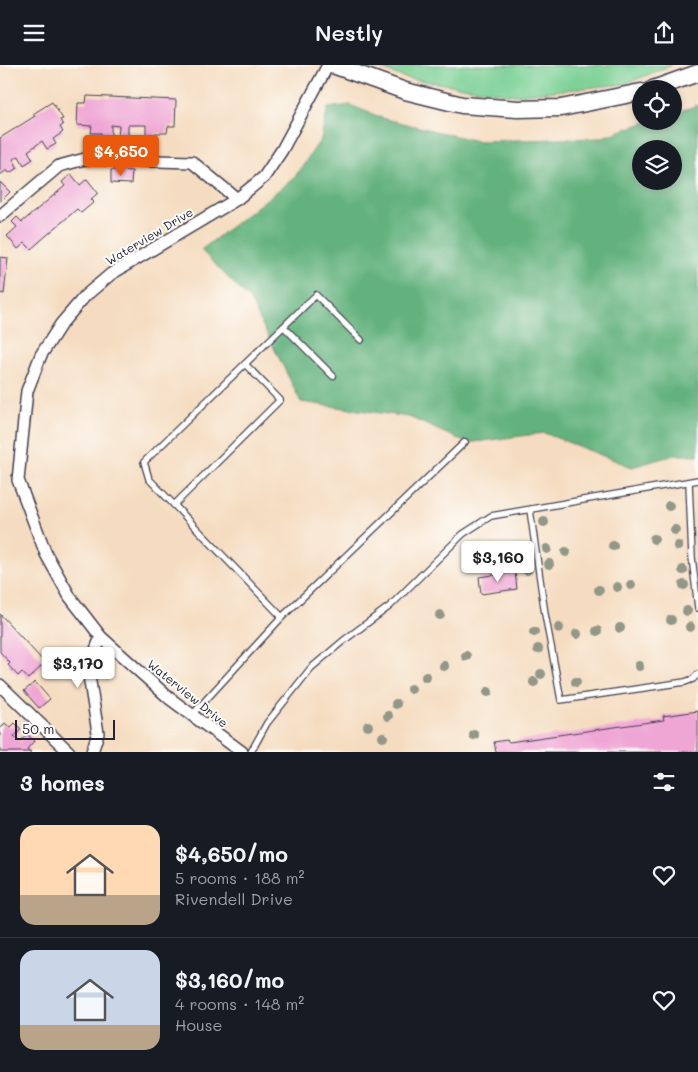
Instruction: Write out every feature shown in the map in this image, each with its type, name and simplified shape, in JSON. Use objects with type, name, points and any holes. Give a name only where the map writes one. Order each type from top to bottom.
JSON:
[{"type":"main road","points":[[333,65],[405,91],[462,105],[518,109],[561,108],[632,94]]},
{"type":"main road","points":[[679,80],[698,73]]},
{"type":"street","name":"Waterview Drive","points":[[242,752],[169,698],[101,637],[70,597],[46,554],[18,480],[27,391],[41,355],[61,324],[85,296],[111,274],[237,199],[264,177],[282,150],[328,65]]},
{"type":"street","points":[[0,216],[59,166],[85,159],[192,162],[237,199]]},
{"type":"street","points":[[92,752],[98,733],[88,669],[101,637]]},
{"type":"street","points":[[0,685],[69,752]]},
{"type":"lane","points":[[282,617],[148,479],[144,462],[316,295],[361,340]]},
{"type":"lane","points":[[284,327],[333,376]]},
{"type":"lane","points":[[174,505],[280,400],[245,364]]},
{"type":"lane","points":[[192,715],[282,617],[465,442]]},
{"type":"lane","points":[[251,752],[267,723],[310,668],[390,606],[463,534],[491,516],[698,480]]},
{"type":"lane","points":[[689,481],[698,608]]},
{"type":"lane","points":[[530,509],[545,614],[562,700],[685,682],[693,679],[698,674]]},
{"type":"green space","points":[[372,65],[672,65],[625,84],[514,95],[405,78]]},
{"type":"green space","points":[[350,105],[385,119],[477,141],[600,138],[632,127],[632,130],[682,130],[682,110],[698,105],[698,455],[674,455],[632,467],[544,433],[467,443],[409,417],[301,402],[250,300],[201,250],[294,178],[321,139],[328,108]]},
{"type":"building","points":[[87,96],[176,100],[175,126],[168,126],[167,133],[155,133],[155,137],[146,137],[146,125],[128,125],[128,138],[118,137],[119,126],[111,125],[111,137],[101,137],[101,133],[91,133],[92,126],[77,125],[78,103],[86,103]]},
{"type":"building","points":[[52,102],[63,119],[60,120],[63,125],[60,127],[63,132],[53,139],[56,144],[47,149],[42,141],[28,151],[33,159],[24,165],[19,156],[13,159],[18,168],[9,173],[7,170],[0,175],[0,138],[35,116],[33,114]]},
{"type":"building","points":[[111,170],[132,171],[131,184],[111,183]]},
{"type":"building","points":[[71,174],[80,185],[87,179],[98,193],[91,199],[94,202],[81,213],[77,209],[31,249],[25,243],[18,249],[7,236],[17,227],[12,222],[17,217],[22,222],[65,186],[62,182]]},
{"type":"building","points":[[0,182],[10,192],[0,202]]},
{"type":"building","points":[[0,257],[8,258],[4,294],[0,293]]},
{"type":"building","points":[[515,572],[517,589],[481,594],[479,577]]},
{"type":"building","points":[[0,614],[45,663],[28,679],[22,672],[18,676],[0,652]]},
{"type":"building","points":[[35,682],[50,699],[39,708],[24,691]]},
{"type":"building","points":[[698,711],[698,752],[496,752],[494,742],[507,740],[509,742],[664,720],[663,716]]},
{"type":"building","points":[[5,723],[10,728],[15,723],[21,729],[14,737],[20,742],[27,734],[34,741],[27,749],[31,752],[0,752],[0,727]]}]
